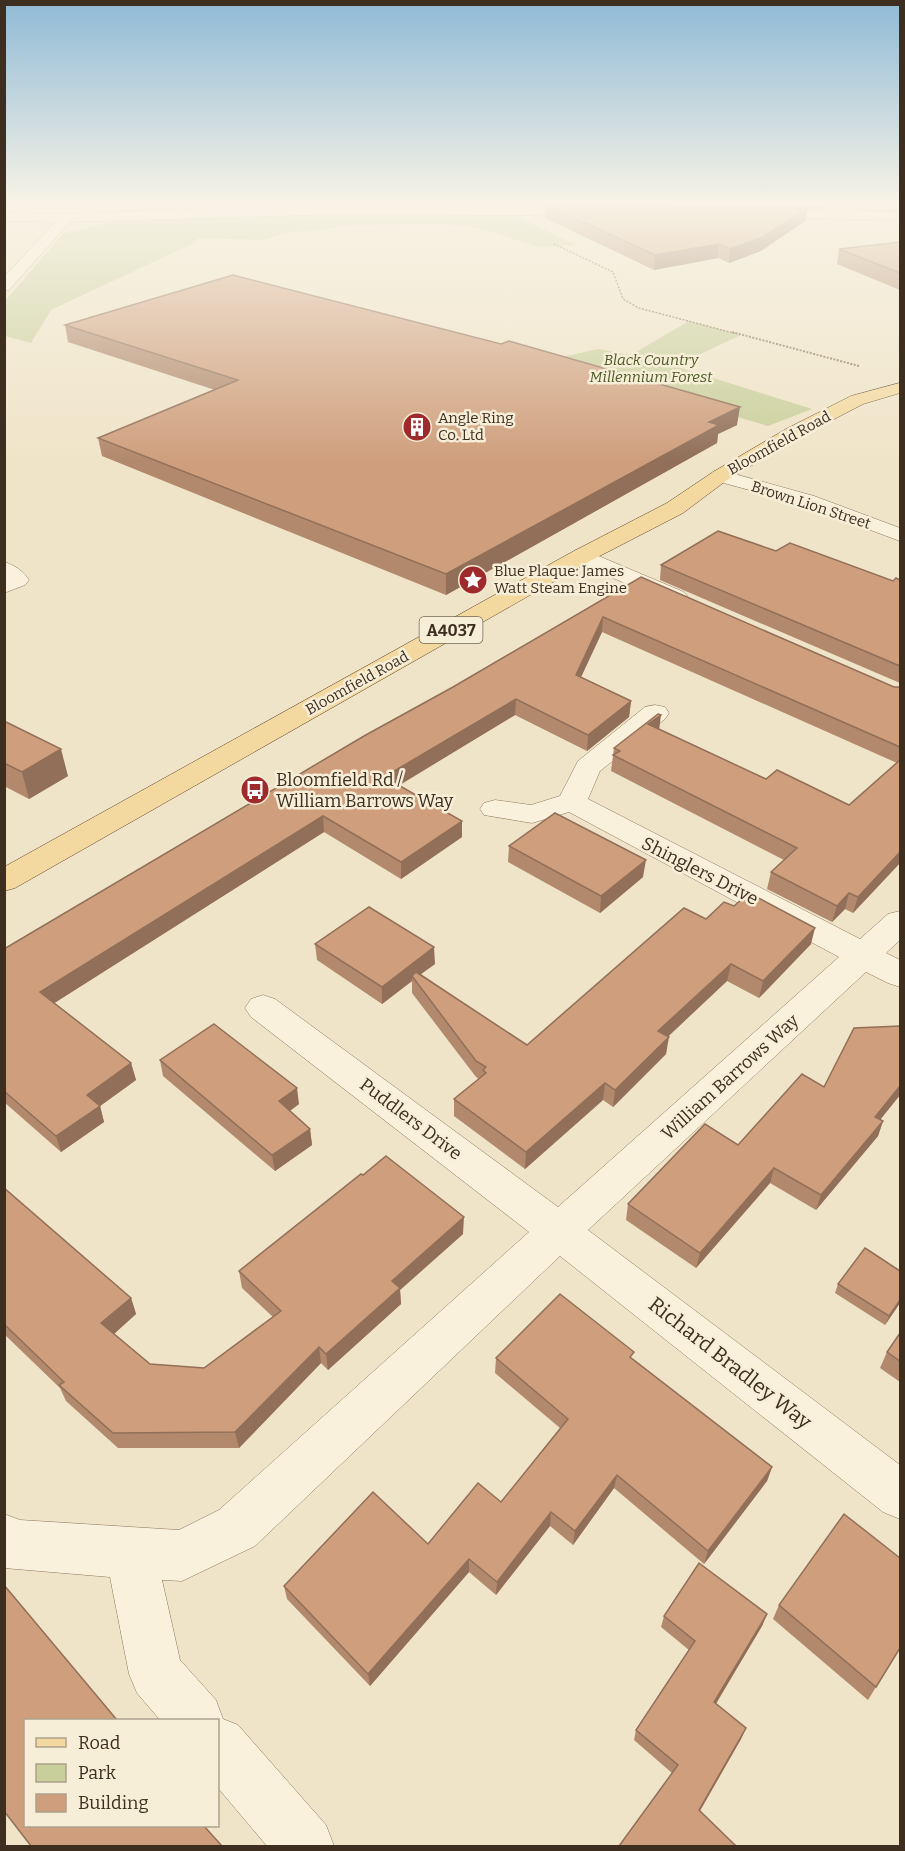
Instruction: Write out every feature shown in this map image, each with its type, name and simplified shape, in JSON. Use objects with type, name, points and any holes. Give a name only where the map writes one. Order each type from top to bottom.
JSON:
[{"type":"main road","name":"Bloomfield Road","points":[[4,881],[582,556],[675,508],[720,476],[793,433],[857,400],[900,388]]},
{"type":"street","name":"Brown Lion Street","points":[[720,476],[807,500],[900,535]]},
{"type":"street","points":[[582,556],[692,604]]},
{"type":"street","points":[[4,569],[17,580],[4,586]]},
{"type":"street","points":[[495,809],[532,814],[572,802],[588,767],[655,713]]},
{"type":"street","name":"Shinglers Drive","points":[[572,802],[900,975]]},
{"type":"street","name":"William Barrows Way","points":[[6,1544],[182,1556],[237,1528],[559,1231],[900,922]]},
{"type":"street","name":"Puddlers Drive","points":[[263,1008],[559,1231]]},
{"type":"street","name":"Richard Bradley Way","points":[[559,1231],[900,1495]]},
{"type":"street","points":[[131,1552],[156,1674],[195,1719]]},
{"type":"street","points":[[219,1746],[305,1846]]},
{"type":"path","points":[[619,288],[623,299],[639,308],[863,367]]},
{"type":"green space","points":[[16,288],[97,288],[51,310],[31,343],[5,336],[5,301]]},
{"type":"green space","name":"Black Country Millennium Forest","points":[[689,321],[741,335],[675,366],[812,409],[768,426],[544,361],[598,349],[631,355]]},
{"type":"building","name":"Angle Ring Co. Ltd","points":[[188,288],[285,288],[501,344],[509,341],[740,407],[709,422],[719,425],[446,574],[98,438],[238,380],[65,325]]},
{"type":"building","points":[[718,531],[776,551],[790,543],[893,581],[896,578],[900,580],[900,666],[661,565]]},
{"type":"building","points":[[641,577],[894,687],[900,687],[900,747],[603,617],[576,675],[631,701],[588,735],[516,699],[384,777],[462,821],[401,862],[323,816],[40,992],[131,1063],[87,1095],[100,1106],[56,1136],[4,1091],[4,949],[364,736],[453,687]]},
{"type":"building","points":[[658,714],[661,715],[648,724],[766,779],[777,770],[849,805],[900,760],[900,852],[858,897],[849,893],[837,906],[771,872],[797,848],[613,755],[620,751],[614,748]]},
{"type":"building","points":[[4,721],[61,749],[22,772],[4,763]]},
{"type":"building","points":[[555,813],[646,860],[601,896],[509,846]]},
{"type":"building","points":[[749,893],[815,928],[763,981],[731,964],[658,1031],[669,1037],[615,1090],[605,1083],[526,1152],[454,1099],[486,1073],[483,1070],[486,1067],[476,1061],[412,976],[416,972],[527,1045],[684,908],[706,919],[724,902],[734,906]]},
{"type":"building","points":[[369,907],[434,947],[382,987],[315,944]]},
{"type":"building","points":[[214,1024],[297,1088],[279,1101],[310,1129],[272,1155],[160,1060]]},
{"type":"building","points":[[900,1026],[900,1086],[875,1117],[883,1121],[821,1195],[774,1168],[700,1253],[628,1204],[705,1124],[738,1145],[802,1074],[824,1087],[854,1028]]},
{"type":"building","points":[[386,1156],[464,1217],[392,1281],[400,1288],[326,1354],[319,1347],[235,1432],[113,1433],[59,1385],[64,1382],[4,1324],[4,1188],[131,1298],[101,1323],[150,1364],[204,1368],[281,1311],[239,1271]]},
{"type":"building","points":[[865,1248],[900,1271],[900,1300],[889,1316],[838,1284]]},
{"type":"building","points":[[560,1294],[634,1352],[630,1357],[772,1467],[708,1551],[617,1475],[575,1531],[551,1512],[497,1582],[469,1559],[368,1674],[284,1586],[373,1492],[428,1544],[478,1483],[501,1502],[568,1419],[496,1358]]},
{"type":"building","points":[[900,1333],[900,1361],[887,1352]]},
{"type":"building","points":[[844,1514],[900,1558],[900,1648],[876,1687],[779,1605]]},
{"type":"building","points":[[699,1563],[767,1614],[714,1702],[746,1728],[699,1810],[736,1846],[619,1846],[678,1765],[636,1730],[695,1641],[664,1616]]},
{"type":"building","points":[[4,1585],[116,1719],[24,1719],[24,1827],[205,1827],[222,1846],[31,1846],[4,1811]]},
{"type":"place","name":"Angle Ring Co. Ltd","points":[[417,427]]},
{"type":"place","name":"Blue Plaque: James Watt Steam Engine","points":[[473,580]]},
{"type":"place","name":"Bloomfield Rd / William Barrows Way","points":[[255,790]]}]
